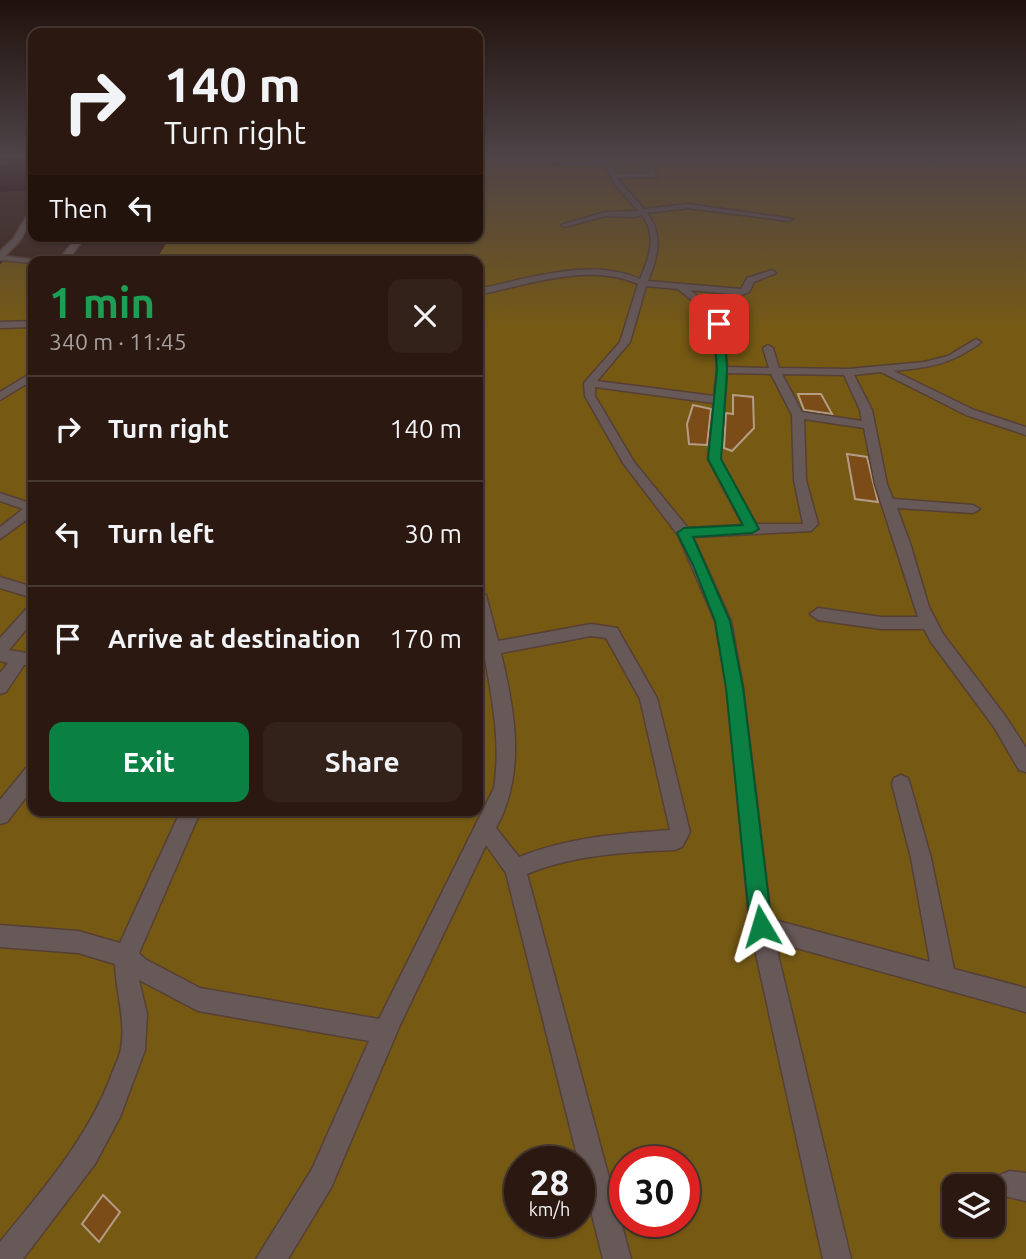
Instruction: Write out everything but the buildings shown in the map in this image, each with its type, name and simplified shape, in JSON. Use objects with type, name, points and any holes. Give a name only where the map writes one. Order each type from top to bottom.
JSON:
[{"type":"street","points":[[565,225],[602,215]]},
{"type":"street","points":[[644,215],[655,232],[654,257],[624,344],[589,383],[590,396],[629,463],[684,533],[723,621],[735,688],[761,926],[837,1259]]},
{"type":"street","points":[[756,215],[789,219]]},
{"type":"street","points":[[0,257],[28,222]]},
{"type":"street","points":[[66,256],[77,242]]},
{"type":"street","points":[[0,257],[28,260]]},
{"type":"street","points":[[483,291],[586,272],[636,278],[643,283],[742,292],[751,280],[772,273]]},
{"type":"street","points":[[680,286],[713,313],[719,324],[722,370],[714,459],[752,529]]},
{"type":"street","points":[[0,325],[28,324]]},
{"type":"street","points":[[722,370],[848,372],[924,365],[952,358],[976,342]]},
{"type":"street","points":[[684,533],[810,527],[800,480],[798,415],[775,371],[768,348]]},
{"type":"street","points":[[883,369],[961,410],[995,424],[1026,431]]},
{"type":"street","points":[[848,372],[866,410],[887,503],[903,543],[921,607],[937,638],[1000,722],[1026,764]]},
{"type":"street","points":[[0,397],[28,378]]},
{"type":"street","points":[[589,383],[718,400]]},
{"type":"street","points":[[798,415],[869,425]]},
{"type":"street","points":[[0,497],[28,506]]},
{"type":"street","points":[[887,503],[973,509]]},
{"type":"street","points":[[0,534],[28,512]]},
{"type":"street","points":[[0,582],[28,591]]},
{"type":"street","points":[[818,614],[871,622],[929,623]]},
{"type":"street","points":[[270,1259],[287,1240],[324,1177],[386,1031],[450,894],[483,830],[493,817],[503,787],[508,751],[495,662],[483,618]]},
{"type":"street","points":[[0,687],[9,656],[28,620]]},
{"type":"street","points":[[490,649],[591,630],[611,632],[648,698],[680,832],[675,839],[629,842],[551,854],[515,869]]},
{"type":"street","points":[[0,815],[28,780]]},
{"type":"street","points":[[901,783],[921,858],[944,976]]},
{"type":"street","points":[[5,1259],[86,1155],[111,1108],[133,1050],[135,1014],[128,992],[126,956],[188,816]]},
{"type":"street","points":[[483,830],[508,856],[515,869],[617,1259]]},
{"type":"street","points":[[761,926],[1026,1000]]},
{"type":"street","points":[[0,936],[78,942],[126,956],[136,967],[198,999],[386,1031]]},
{"type":"shaded area","points":[[483,215],[1026,215],[1026,1259],[0,1259],[0,264],[4,261],[28,262],[28,816],[483,816],[483,256],[158,256],[167,242],[483,242]]},
{"type":"route","points":[[719,324],[722,370],[714,459],[752,529],[684,533],[723,621],[735,688],[761,926]]}]
